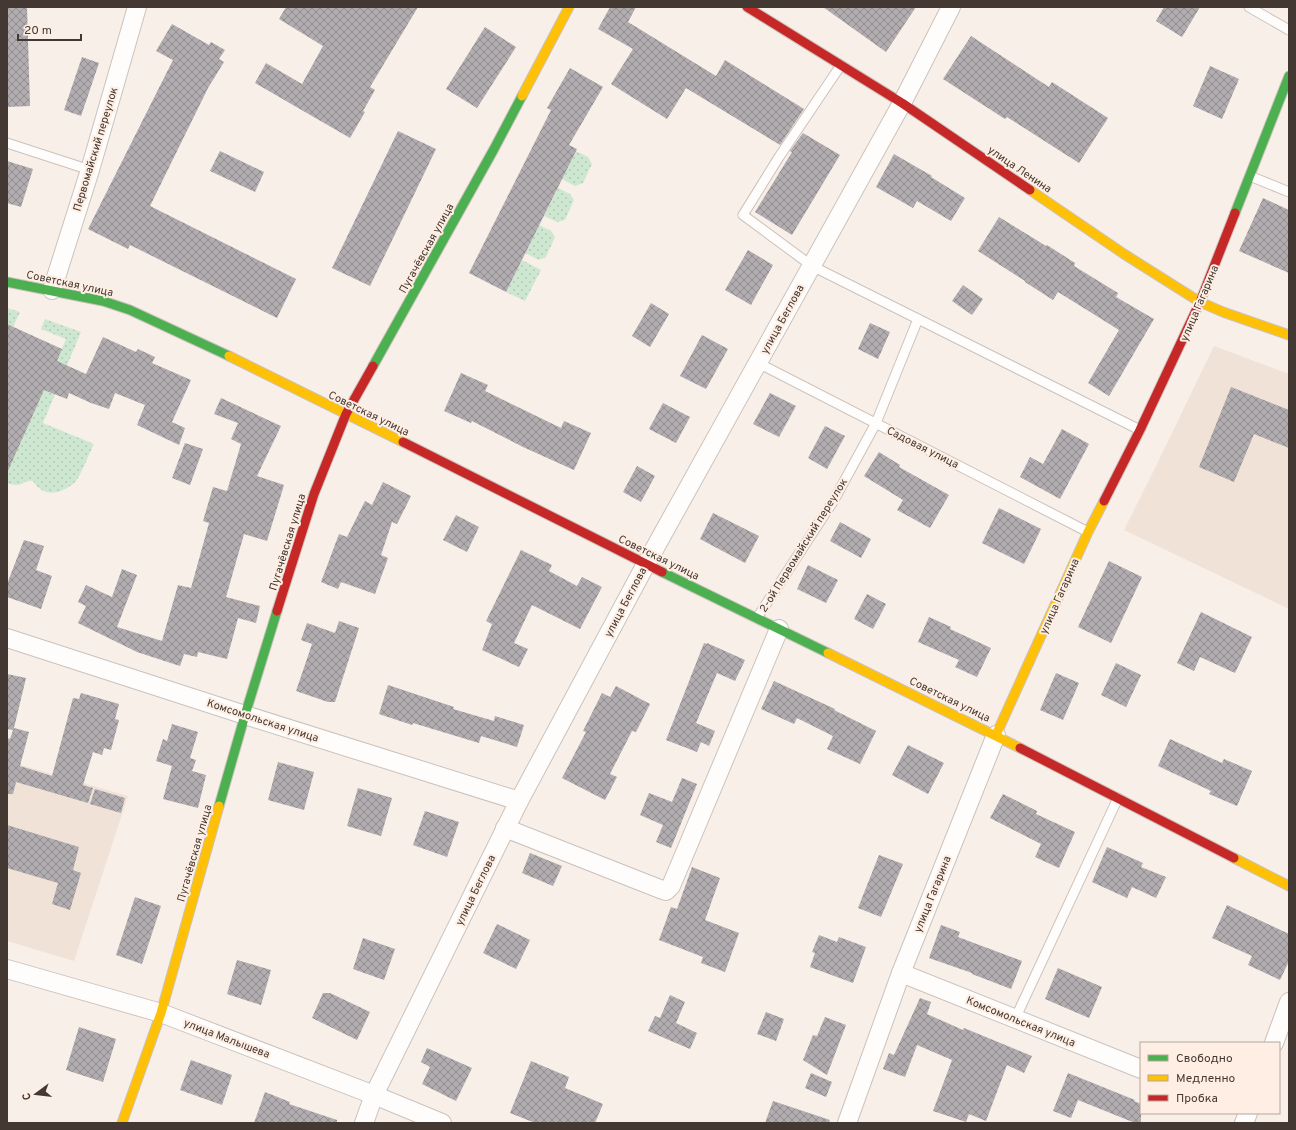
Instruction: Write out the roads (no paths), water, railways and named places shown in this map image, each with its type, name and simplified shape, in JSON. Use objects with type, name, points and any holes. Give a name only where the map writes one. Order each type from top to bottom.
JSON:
[{"type":"street","name":"Первомайский переулок","points":[[52,290],[90,170],[137,7]]},
{"type":"street","name":"Пугачёвская улица","points":[[122,1123],[161,1013],[245,715],[314,494],[346,414],[494,149],[568,7]]},
{"type":"street","name":"улица Ленина","points":[[747,7],[902,103],[1124,254],[1200,302],[1223,312],[1289,335]]},
{"type":"street","name":"улица Беглова","points":[[364,1123],[374,1094],[519,801],[646,564],[902,103],[951,7]]},
{"type":"street","name":"улица Гагарина","points":[[847,1123],[901,973],[996,735],[1088,532],[1140,430],[1200,302],[1289,76]]},
{"type":"street","name":"Советская улица","points":[[7,282],[103,301],[130,310],[188,337],[646,564],[996,735],[1289,886]]},
{"type":"street","points":[[505,828],[666,891],[671,886],[779,629]]},
{"type":"street","name":"Комсомольская улица","points":[[7,638],[519,801]]},
{"type":"street","name":"улица Малышева","points":[[7,968],[161,1013],[374,1094],[442,1123]]},
{"type":"street","name":"Комсомольская улица","points":[[901,973],[1140,1069]]},
{"type":"street","points":[[1274,1042],[1289,1002]]},
{"type":"lane","points":[[1249,7],[1289,30]]},
{"type":"lane","points":[[841,66],[778,157],[743,215],[812,266],[1140,430]]},
{"type":"lane","points":[[7,143],[90,170]]},
{"type":"lane","points":[[1250,176],[1289,192]]},
{"type":"lane","name":"2-ой Первомайский переулок","points":[[757,618],[834,500],[876,423],[918,319]]},
{"type":"lane","name":"Садовая улица","points":[[758,362],[1088,532]]},
{"type":"lane","points":[[1015,1019],[1118,798]]}]
